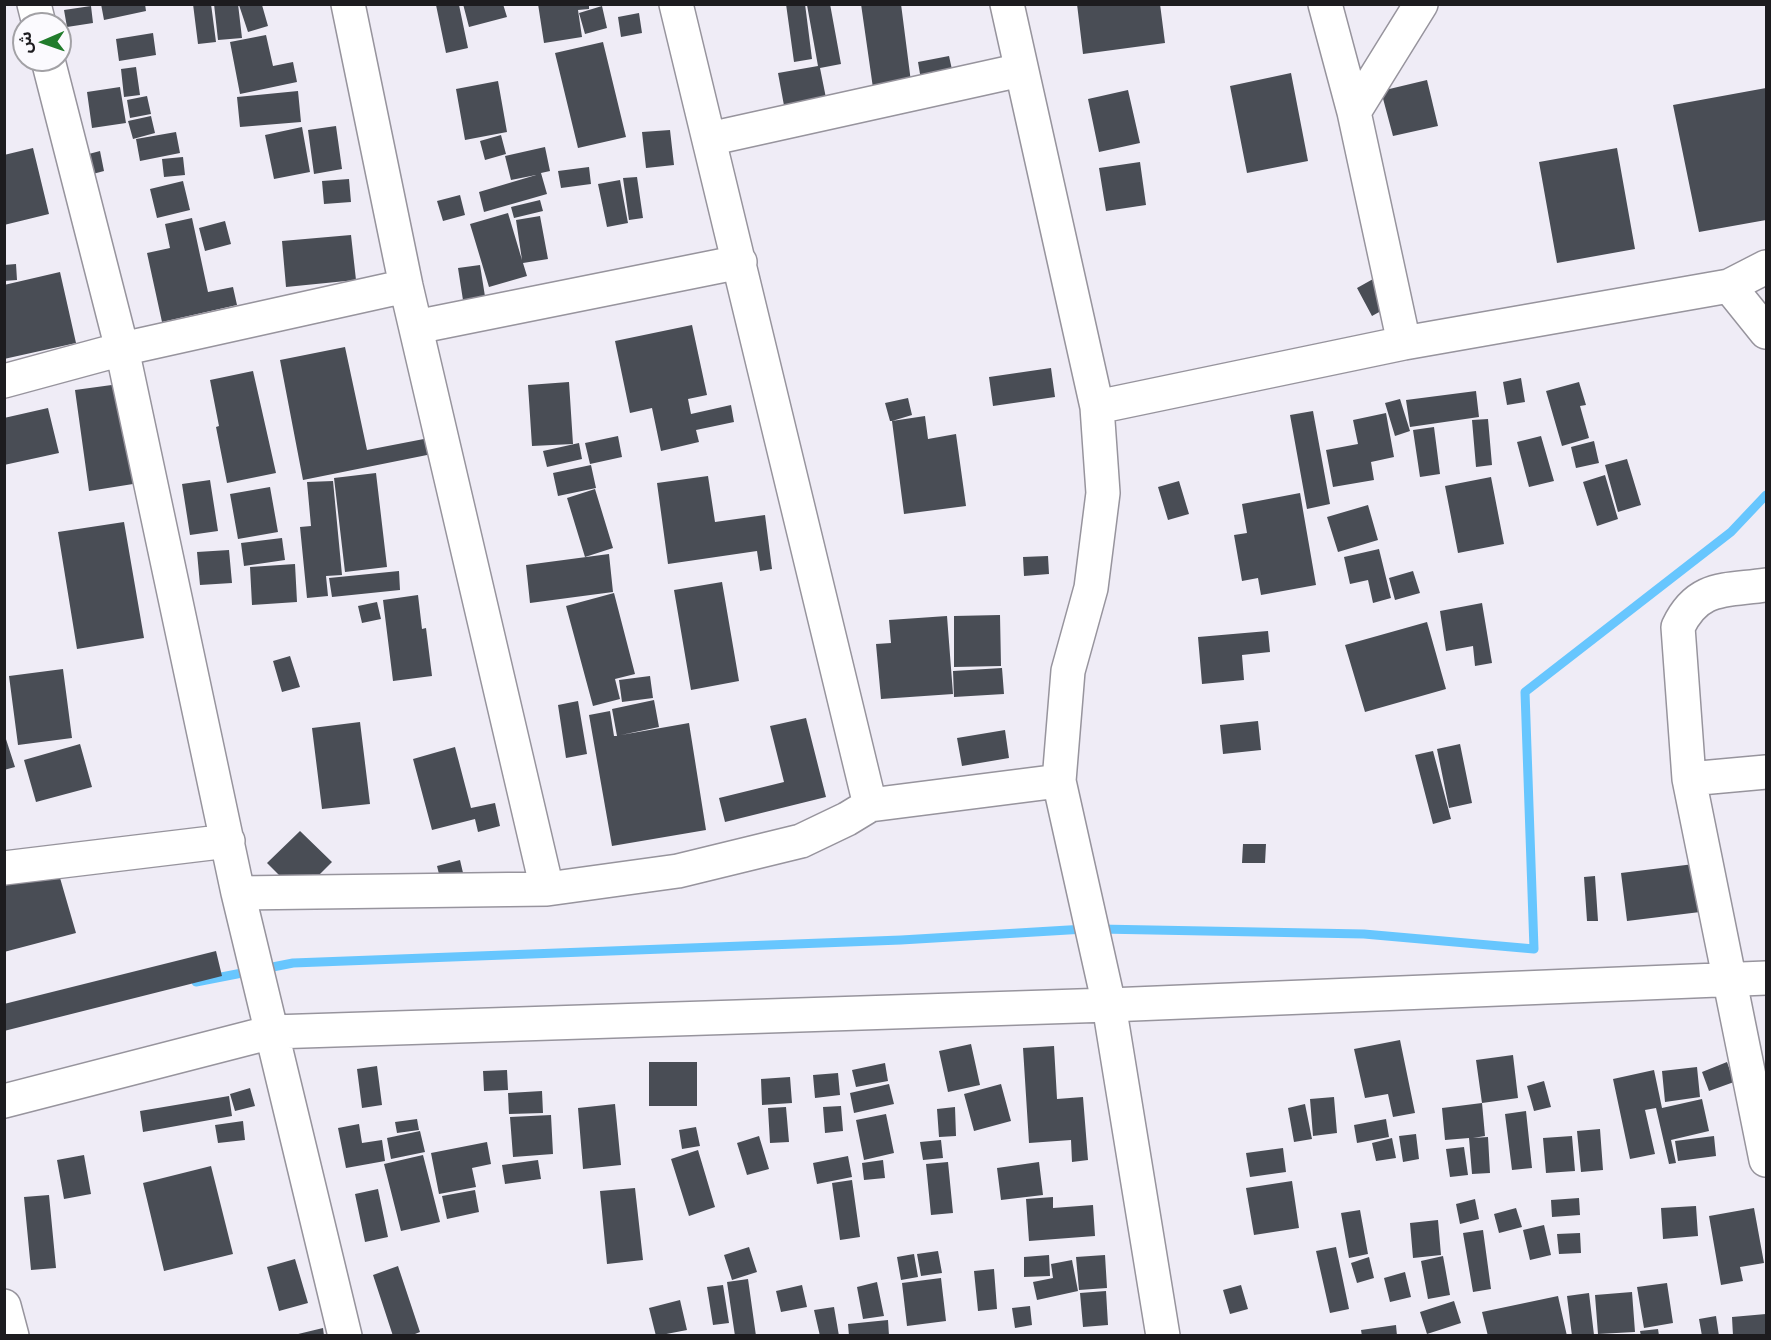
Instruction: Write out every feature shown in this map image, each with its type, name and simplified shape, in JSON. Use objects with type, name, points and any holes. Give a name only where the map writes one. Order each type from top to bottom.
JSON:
[{"type":"street","points":[[348,4],[406,286],[547,889]]},
{"type":"street","points":[[676,4],[870,805]]},
{"type":"street","points":[[1007,4],[1097,407],[1103,493],[1091,588],[1068,671],[1059,781],[1106,994],[1163,1335]]},
{"type":"street","points":[[1325,4],[1354,112],[1404,343]]},
{"type":"street","points":[[1354,112],[1421,4]]},
{"type":"street","points":[[709,139],[1021,70]]},
{"type":"street","points":[[51,72],[122,349],[241,906],[345,1335]]},
{"type":"street","points":[[416,327],[740,262]]},
{"type":"street","points":[[1097,407],[1404,343],[1729,286],[1767,267]]},
{"type":"street","points":[[4,381],[122,349],[406,286]]},
{"type":"street","points":[[1729,286],[1767,332]]},
{"type":"street","points":[[1767,585],[1706,594],[1688,607],[1678,627],[1689,779],[1728,981],[1767,1160]]},
{"type":"street","points":[[1689,779],[1767,772]]},
{"type":"street","points":[[241,906],[547,889],[678,871],[801,841],[848,819],[870,805],[1059,781]]},
{"type":"street","points":[[4,868],[228,841]]},
{"type":"street","points":[[4,1101],[272,1032],[1106,994],[1728,981],[1767,978]]},
{"type":"street","points":[[4,1306],[12,1335]]},
{"type":"building","points":[[101,4],[145,4],[146,11],[104,20]]},
{"type":"building","points":[[193,4],[211,4],[216,42],[198,44]]},
{"type":"building","points":[[214,4],[238,4],[242,38],[218,40]]},
{"type":"building","points":[[463,4],[503,4],[507,17],[469,27]]},
{"type":"building","points":[[538,4],[589,4],[589,9],[578,10],[582,37],[544,43]]},
{"type":"building","points":[[786,4],[805,4],[812,59],[794,62]]},
{"type":"building","points":[[830,4],[841,64],[820,68],[827,103],[785,111],[778,73],[818,66],[807,5]]},
{"type":"building","points":[[861,4],[901,4],[911,82],[873,88]]},
{"type":"building","points":[[1077,4],[1160,4],[1165,43],[1083,54]]},
{"type":"building","points":[[239,5],[262,5],[268,26],[248,32]]},
{"type":"building","points":[[436,5],[459,5],[468,48],[446,53]]},
{"type":"building","points":[[91,6],[93,23],[72,26],[72,12],[64,12],[64,10]]},
{"type":"building","points":[[602,6],[607,28],[585,34],[579,13]]},
{"type":"building","points":[[639,13],[642,33],[621,37],[618,17]]},
{"type":"building","points":[[153,33],[156,55],[119,61],[116,39]]},
{"type":"building","points":[[266,35],[273,66],[293,62],[297,82],[240,94],[230,42]]},
{"type":"building","points":[[603,42],[626,137],[578,148],[555,53]]},
{"type":"building","points":[[949,56],[953,74],[921,80],[918,62]]},
{"type":"building","points":[[136,67],[140,95],[124,97],[121,69]]},
{"type":"building","points":[[1291,73],[1308,161],[1247,173],[1230,86]]},
{"type":"building","points":[[1427,80],[1438,126],[1393,136],[1381,91]]},
{"type":"building","points":[[498,81],[507,132],[465,140],[456,89]]},
{"type":"building","points":[[120,87],[126,123],[92,128],[87,92]]},
{"type":"building","points":[[1766,88],[1766,220],[1699,232],[1673,105]]},
{"type":"building","points":[[1128,90],[1140,143],[1099,152],[1088,99]]},
{"type":"building","points":[[298,91],[301,122],[240,127],[237,97]]},
{"type":"building","points":[[147,96],[151,114],[130,118],[127,100]]},
{"type":"building","points":[[151,116],[155,133],[133,139],[128,121]]},
{"type":"building","points":[[336,126],[342,169],[314,174],[308,130]]},
{"type":"building","points":[[302,127],[310,172],[274,179],[265,135]]},
{"type":"building","points":[[670,130],[674,165],[646,168],[642,132]]},
{"type":"building","points":[[176,132],[180,153],[140,161],[136,139]]},
{"type":"building","points":[[501,135],[506,154],[485,160],[480,141]]},
{"type":"building","points":[[545,147],[550,171],[541,173],[547,194],[484,212],[479,192],[536,175],[511,180],[505,156]]},
{"type":"building","points":[[33,148],[49,214],[4,225],[4,155]]},
{"type":"building","points":[[1617,148],[1635,249],[1557,263],[1539,162]]},
{"type":"building","points":[[100,151],[104,171],[89,175],[85,155]]},
{"type":"building","points":[[183,157],[185,175],[164,177],[162,159]]},
{"type":"building","points":[[1140,162],[1146,205],[1106,211],[1099,168]]},
{"type":"building","points":[[589,167],[591,184],[561,188],[558,171]]},
{"type":"building","points":[[637,177],[643,218],[629,220],[623,178]]},
{"type":"building","points":[[349,179],[351,202],[324,204],[322,181]]},
{"type":"building","points":[[620,180],[628,223],[607,227],[598,184]]},
{"type":"building","points":[[183,181],[190,210],[157,218],[150,189]]},
{"type":"building","points":[[460,195],[465,215],[443,221],[437,201]]},
{"type":"building","points":[[540,200],[543,211],[514,218],[511,207]]},
{"type":"building","points":[[508,213],[522,260],[516,220],[540,216],[548,259],[523,263],[527,276],[489,287],[470,224]]},
{"type":"building","points":[[192,218],[208,292],[233,287],[237,305],[162,322],[147,253],[170,248],[165,224]]},
{"type":"building","points":[[225,221],[231,244],[205,251],[199,228]]},
{"type":"building","points":[[351,235],[356,280],[286,287],[282,241]]},
{"type":"building","points":[[16,264],[17,280],[4,281],[4,265]]},
{"type":"building","points":[[480,265],[487,309],[465,313],[458,268]]},
{"type":"building","points":[[60,272],[76,343],[4,359],[4,285]]},
{"type":"building","points":[[1382,274],[1397,302],[1372,316],[1357,288]]},
{"type":"building","points":[[692,325],[707,395],[688,399],[691,414],[731,405],[734,422],[696,430],[699,442],[661,451],[652,408],[630,413],[615,341]]},
{"type":"building","points":[[345,347],[367,450],[429,438],[432,454],[303,480],[280,360]]},
{"type":"building","points":[[1051,368],[1055,397],[993,406],[989,377]]},
{"type":"building","points":[[253,371],[276,473],[227,483],[210,380]]},
{"type":"building","points":[[1521,378],[1525,402],[1507,405],[1503,382]]},
{"type":"building","points":[[569,382],[573,444],[532,446],[528,385]]},
{"type":"building","points":[[1579,382],[1586,405],[1580,406],[1589,438],[1562,446],[1546,391]]},
{"type":"building","points":[[119,384],[133,484],[89,491],[75,390]]},
{"type":"building","points":[[1476,391],[1479,417],[1410,427],[1406,400]]},
{"type":"building","points":[[908,398],[912,415],[890,421],[885,403]]},
{"type":"building","points":[[1400,399],[1410,431],[1395,436],[1385,403]]},
{"type":"building","points":[[48,408],[59,453],[4,465],[4,418]]},
{"type":"building","points":[[1313,411],[1330,504],[1307,509],[1290,415]]},
{"type":"building","points":[[1386,413],[1394,457],[1371,462],[1374,480],[1333,487],[1326,450],[1358,444],[1353,420]]},
{"type":"building","points":[[925,416],[928,439],[956,434],[966,506],[904,514],[892,421]]},
{"type":"building","points":[[1488,419],[1492,465],[1476,467],[1472,420]]},
{"type":"building","points":[[1434,427],[1440,474],[1420,477],[1413,430]]},
{"type":"building","points":[[618,436],[622,457],[590,464],[585,443]]},
{"type":"building","points":[[1541,436],[1554,481],[1529,487],[1517,442]]},
{"type":"building","points":[[1594,441],[1599,463],[1576,468],[1571,447]]},
{"type":"building","points":[[579,443],[582,459],[547,467],[543,451]]},
{"type":"building","points":[[1627,459],[1641,505],[1618,512],[1605,465]]},
{"type":"building","points":[[591,465],[596,488],[558,496],[553,473]]},
{"type":"building","points":[[376,473],[387,567],[345,572],[334,478]]},
{"type":"building","points":[[1605,475],[1618,519],[1597,526],[1583,482]]},
{"type":"building","points":[[708,476],[715,522],[765,515],[772,569],[760,571],[757,551],[668,564],[657,483]]},
{"type":"building","points":[[1491,477],[1504,544],[1458,553],[1445,486]]},
{"type":"building","points":[[210,480],[218,531],[190,535],[182,484]]},
{"type":"building","points":[[333,481],[342,575],[326,576],[328,596],[307,598],[300,527],[311,526],[307,482]]},
{"type":"building","points":[[1179,481],[1189,514],[1168,520],[1158,487]]},
{"type":"building","points":[[270,487],[278,532],[238,539],[230,494]]},
{"type":"building","points":[[595,489],[613,548],[585,557],[567,498]]},
{"type":"building","points":[[1300,493],[1316,585],[1261,595],[1258,578],[1242,581],[1234,535],[1247,533],[1242,504]]},
{"type":"building","points":[[1368,505],[1378,540],[1338,552],[1327,517]]},
{"type":"building","points":[[124,522],[144,638],[77,649],[58,532]]},
{"type":"building","points":[[282,538],[285,560],[244,566],[241,543]]},
{"type":"building","points":[[1379,549],[1391,598],[1373,603],[1368,580],[1350,584],[1344,557]]},
{"type":"building","points":[[229,550],[232,583],[200,585],[197,552]]},
{"type":"building","points":[[609,554],[613,592],[530,603],[526,565]]},
{"type":"building","points":[[1048,556],[1049,574],[1024,576],[1023,557]]},
{"type":"building","points":[[295,564],[297,602],[252,605],[250,567]]},
{"type":"building","points":[[399,571],[400,590],[332,597],[329,578]]},
{"type":"building","points":[[1413,571],[1420,593],[1395,600],[1389,578]]},
{"type":"building","points":[[722,582],[739,681],[691,690],[674,590]]},
{"type":"building","points":[[614,593],[635,674],[615,679],[620,699],[593,706],[566,606]]},
{"type":"building","points":[[418,595],[422,629],[426,628],[432,676],[393,681],[383,600]]},
{"type":"building","points":[[377,602],[381,619],[362,623],[358,606]]},
{"type":"building","points":[[1482,603],[1492,663],[1475,666],[1473,646],[1446,651],[1440,611]]},
{"type":"building","points":[[1000,615],[1001,666],[954,667],[954,616]]},
{"type":"building","points":[[947,616],[953,694],[881,699],[876,644],[891,643],[889,620]]},
{"type":"building","points":[[1427,622],[1446,689],[1365,712],[1345,645]]},
{"type":"building","points":[[1268,631],[1270,652],[1242,655],[1244,680],[1202,684],[1198,637]]},
{"type":"building","points":[[290,656],[300,687],[282,692],[273,661]]},
{"type":"building","points":[[1002,668],[1004,694],[954,697],[953,671]]},
{"type":"building","points":[[63,669],[72,738],[18,745],[9,676]]},
{"type":"building","points":[[650,676],[653,698],[622,702],[619,680]]},
{"type":"building","points":[[654,700],[659,727],[621,735],[689,723],[706,830],[612,846],[589,715],[610,711],[614,736],[617,736],[612,709]]},
{"type":"building","points":[[578,701],[587,754],[566,758],[558,705]]},
{"type":"building","points":[[806,718],[826,797],[725,822],[719,798],[784,782],[770,726]]},
{"type":"building","points":[[1258,721],[1261,750],[1223,754],[1220,725]]},
{"type":"building","points":[[360,722],[370,804],[322,809],[312,728]]},
{"type":"building","points":[[1005,730],[1009,758],[962,766],[957,738]]},
{"type":"building","points":[[4,733],[15,767],[4,770]]},
{"type":"building","points":[[80,744],[92,787],[36,802],[24,760]]},
{"type":"building","points":[[1460,744],[1472,803],[1449,808],[1437,749]]},
{"type":"building","points":[[455,747],[471,808],[495,803],[500,826],[478,832],[475,819],[432,830],[413,759]]},
{"type":"building","points":[[1433,751],[1451,819],[1433,824],[1415,755]]},
{"type":"building","points":[[300,831],[332,862],[299,895],[267,863]]},
{"type":"building","points":[[1243,844],[1266,844],[1265,863],[1242,863]]},
{"type":"building","points":[[460,860],[464,877],[441,882],[437,866]]},
{"type":"building","points":[[1694,864],[1700,912],[1627,921],[1621,873]]},
{"type":"building","points":[[58,871],[76,933],[4,952],[4,886]]},
{"type":"building","points":[[1595,876],[1598,921],[1587,921],[1584,877]]},
{"type":"building","points":[[216,951],[222,976],[4,1031],[4,1004]]},
{"type":"building","points":[[1400,1040],[1415,1113],[1393,1117],[1388,1094],[1365,1098],[1354,1049]]},
{"type":"building","points":[[971,1044],[980,1085],[948,1092],[939,1051]]},
{"type":"building","points":[[1054,1046],[1057,1099],[1083,1097],[1088,1160],[1072,1162],[1071,1140],[1029,1143],[1023,1048]]},
{"type":"building","points":[[1513,1055],[1518,1098],[1482,1103],[1476,1060]]},
{"type":"building","points":[[649,1062],[697,1062],[697,1106],[649,1106]]},
{"type":"building","points":[[1727,1062],[1734,1082],[1709,1091],[1702,1072]]},
{"type":"building","points":[[885,1063],[888,1081],[856,1087],[852,1070]]},
{"type":"building","points":[[377,1066],[382,1105],[362,1108],[357,1069]]},
{"type":"building","points":[[1697,1067],[1700,1097],[1665,1102],[1662,1071]]},
{"type":"building","points":[[507,1070],[508,1090],[484,1091],[483,1071]]},
{"type":"building","points":[[1654,1070],[1662,1108],[1702,1099],[1709,1131],[1671,1140],[1676,1163],[1669,1164],[1656,1108],[1645,1110],[1655,1154],[1630,1159],[1613,1079]]},
{"type":"building","points":[[838,1073],[840,1095],[815,1098],[813,1075]]},
{"type":"building","points":[[790,1077],[792,1103],[762,1105],[761,1079]]},
{"type":"building","points":[[1544,1081],[1551,1107],[1534,1111],[1527,1086]]},
{"type":"building","points":[[889,1084],[894,1104],[854,1113],[850,1093]]},
{"type":"building","points":[[1001,1084],[1011,1121],[974,1131],[964,1094]]},
{"type":"building","points":[[250,1088],[255,1106],[235,1111],[230,1094]]},
{"type":"building","points":[[542,1091],[543,1113],[509,1114],[508,1093]]},
{"type":"building","points":[[229,1096],[232,1116],[143,1132],[140,1111]]},
{"type":"building","points":[[1334,1097],[1337,1133],[1313,1136],[1310,1099]]},
{"type":"building","points":[[1482,1103],[1485,1136],[1473,1138],[1488,1137],[1490,1173],[1472,1174],[1469,1138],[1445,1140],[1442,1108]]},
{"type":"building","points":[[615,1104],[621,1165],[583,1169],[578,1108]]},
{"type":"building","points":[[1305,1104],[1312,1139],[1294,1142],[1288,1108]]},
{"type":"building","points":[[841,1106],[843,1131],[825,1133],[823,1107]]},
{"type":"building","points":[[786,1107],[789,1142],[770,1143],[768,1108]]},
{"type":"building","points":[[955,1107],[956,1136],[939,1137],[937,1109]]},
{"type":"building","points":[[1526,1111],[1532,1168],[1512,1170],[1505,1114]]},
{"type":"building","points":[[886,1114],[894,1153],[864,1160],[856,1120]]},
{"type":"building","points":[[551,1115],[553,1154],[513,1157],[510,1117]]},
{"type":"building","points":[[417,1119],[419,1130],[397,1133],[395,1122]]},
{"type":"building","points":[[1386,1119],[1389,1137],[1357,1143],[1354,1125]]},
{"type":"building","points":[[243,1121],[245,1140],[218,1143],[215,1125]]},
{"type":"building","points":[[359,1124],[362,1143],[382,1140],[385,1161],[346,1168],[338,1128]]},
{"type":"building","points":[[696,1127],[700,1146],[682,1149],[679,1130]]},
{"type":"building","points":[[1600,1129],[1603,1170],[1581,1172],[1577,1131]]},
{"type":"building","points":[[420,1131],[425,1152],[391,1159],[387,1138]]},
{"type":"building","points":[[1416,1134],[1419,1159],[1403,1162],[1399,1136]]},
{"type":"building","points":[[759,1136],[769,1169],[747,1175],[737,1143]]},
{"type":"building","points":[[1572,1136],[1575,1171],[1546,1173],[1543,1138]]},
{"type":"building","points":[[1714,1136],[1716,1156],[1678,1161],[1675,1141]]},
{"type":"building","points":[[1392,1138],[1396,1158],[1376,1161],[1372,1143]]},
{"type":"building","points":[[941,1140],[943,1158],[923,1160],[920,1142]]},
{"type":"building","points":[[487,1142],[491,1164],[472,1168],[476,1187],[439,1194],[431,1153]]},
{"type":"building","points":[[1464,1147],[1468,1175],[1450,1177],[1446,1149]]},
{"type":"building","points":[[1283,1148],[1286,1172],[1250,1177],[1246,1153]]},
{"type":"building","points":[[698,1150],[715,1207],[689,1216],[671,1159]]},
{"type":"building","points":[[84,1155],[91,1194],[64,1199],[57,1160]]},
{"type":"building","points":[[423,1155],[440,1222],[401,1231],[384,1164]]},
{"type":"building","points":[[848,1156],[852,1177],[817,1184],[813,1163]]},
{"type":"building","points":[[538,1160],[541,1179],[505,1184],[502,1165]]},
{"type":"building","points":[[883,1160],[885,1178],[864,1180],[862,1163]]},
{"type":"building","points":[[948,1162],[953,1213],[931,1215],[926,1164]]},
{"type":"building","points":[[1039,1162],[1043,1195],[1001,1200],[997,1168]]},
{"type":"building","points":[[211,1166],[233,1254],[164,1271],[143,1183]]},
{"type":"building","points":[[852,1180],[860,1237],[840,1240],[832,1183]]},
{"type":"building","points":[[1292,1181],[1299,1228],[1254,1235],[1246,1188]]},
{"type":"building","points":[[635,1188],[643,1260],[607,1264],[600,1191]]},
{"type":"building","points":[[378,1189],[388,1237],[365,1242],[355,1194]]},
{"type":"building","points":[[475,1190],[479,1212],[447,1219],[442,1196]]},
{"type":"building","points":[[49,1195],[56,1268],[31,1270],[24,1197]]},
{"type":"building","points":[[1053,1197],[1053,1208],[1093,1205],[1095,1236],[1029,1241],[1026,1199]]},
{"type":"building","points":[[1579,1198],[1580,1215],[1552,1217],[1551,1200]]},
{"type":"building","points":[[1475,1199],[1479,1219],[1460,1224],[1456,1204]]},
{"type":"building","points":[[1696,1206],[1698,1236],[1663,1239],[1661,1208]]},
{"type":"building","points":[[1516,1208],[1522,1227],[1499,1233],[1494,1214]]},
{"type":"building","points":[[1754,1208],[1764,1263],[1740,1267],[1743,1281],[1721,1285],[1709,1216]]},
{"type":"building","points":[[1360,1210],[1368,1254],[1349,1258],[1341,1213]]},
{"type":"building","points":[[1438,1220],[1441,1255],[1413,1258],[1410,1223]]},
{"type":"building","points":[[1544,1225],[1551,1255],[1530,1260],[1523,1230]]},
{"type":"building","points":[[1483,1230],[1491,1289],[1473,1292],[1463,1233]]},
{"type":"building","points":[[1580,1233],[1581,1253],[1559,1254],[1557,1234]]},
{"type":"building","points":[[749,1247],[757,1272],[732,1280],[724,1255]]},
{"type":"building","points":[[1336,1247],[1349,1309],[1330,1313],[1316,1251]]},
{"type":"building","points":[[938,1251],[942,1273],[921,1276],[917,1254]]},
{"type":"building","points":[[914,1254],[918,1277],[901,1280],[897,1257]]},
{"type":"building","points":[[1049,1255],[1050,1276],[1024,1277],[1024,1257]]},
{"type":"building","points":[[1105,1255],[1107,1288],[1079,1290],[1076,1257]]},
{"type":"building","points":[[1443,1256],[1450,1295],[1428,1299],[1421,1261]]},
{"type":"building","points":[[1369,1257],[1374,1278],[1357,1283],[1351,1263]]},
{"type":"building","points":[[295,1259],[308,1303],[279,1311],[267,1267]]},
{"type":"building","points":[[1072,1260],[1078,1291],[1037,1300],[1033,1282],[1053,1278],[1051,1264]]},
{"type":"building","points":[[398,1266],[420,1332],[410,1336],[393,1336],[373,1275]]},
{"type":"building","points":[[994,1269],[997,1309],[978,1311],[974,1271]]},
{"type":"building","points":[[1405,1272],[1411,1297],[1390,1302],[1384,1278]]},
{"type":"building","points":[[941,1278],[946,1321],[907,1326],[902,1283]]},
{"type":"building","points":[[748,1279],[756,1336],[735,1336],[727,1282]]},
{"type":"building","points":[[877,1282],[884,1316],[863,1319],[857,1287]]},
{"type":"building","points":[[1667,1283],[1673,1323],[1644,1328],[1637,1287]]},
{"type":"building","points":[[723,1285],[729,1323],[713,1325],[707,1287]]},
{"type":"building","points":[[802,1285],[807,1307],[781,1312],[776,1291]]},
{"type":"building","points":[[1241,1285],[1248,1309],[1230,1314],[1223,1290]]},
{"type":"building","points":[[1106,1291],[1108,1325],[1083,1327],[1080,1293]]},
{"type":"building","points":[[1632,1292],[1635,1332],[1598,1334],[1595,1295]]},
{"type":"building","points":[[1589,1293],[1594,1335],[1572,1336],[1567,1296]]},
{"type":"building","points":[[1558,1296],[1567,1336],[1488,1336],[1482,1312]]},
{"type":"building","points":[[680,1300],[687,1330],[656,1336],[649,1308]]},
{"type":"building","points":[[1454,1301],[1461,1323],[1427,1334],[1420,1312]]},
{"type":"building","points":[[1030,1306],[1032,1325],[1015,1328],[1012,1308]]},
{"type":"building","points":[[834,1307],[839,1336],[820,1336],[814,1310]]},
{"type":"building","points":[[1766,1314],[1766,1336],[1733,1336],[1732,1317]]},
{"type":"building","points":[[1716,1316],[1719,1336],[1702,1336],[1699,1319]]},
{"type":"building","points":[[888,1320],[889,1336],[849,1336],[848,1324]]},
{"type":"building","points":[[1396,1325],[1397,1336],[1362,1336],[1361,1330]]},
{"type":"building","points":[[323,1328],[324,1336],[294,1336],[294,1335]]},
{"type":"building","points":[[1658,1329],[1659,1336],[1641,1336],[1640,1331]]},
{"type":"waterway","points":[[1099,929],[1364,934],[1534,949],[1525,692],[1731,532],[1766,495]]},
{"type":"waterway","points":[[196,982],[293,963],[901,940],[1085,929]]}]
